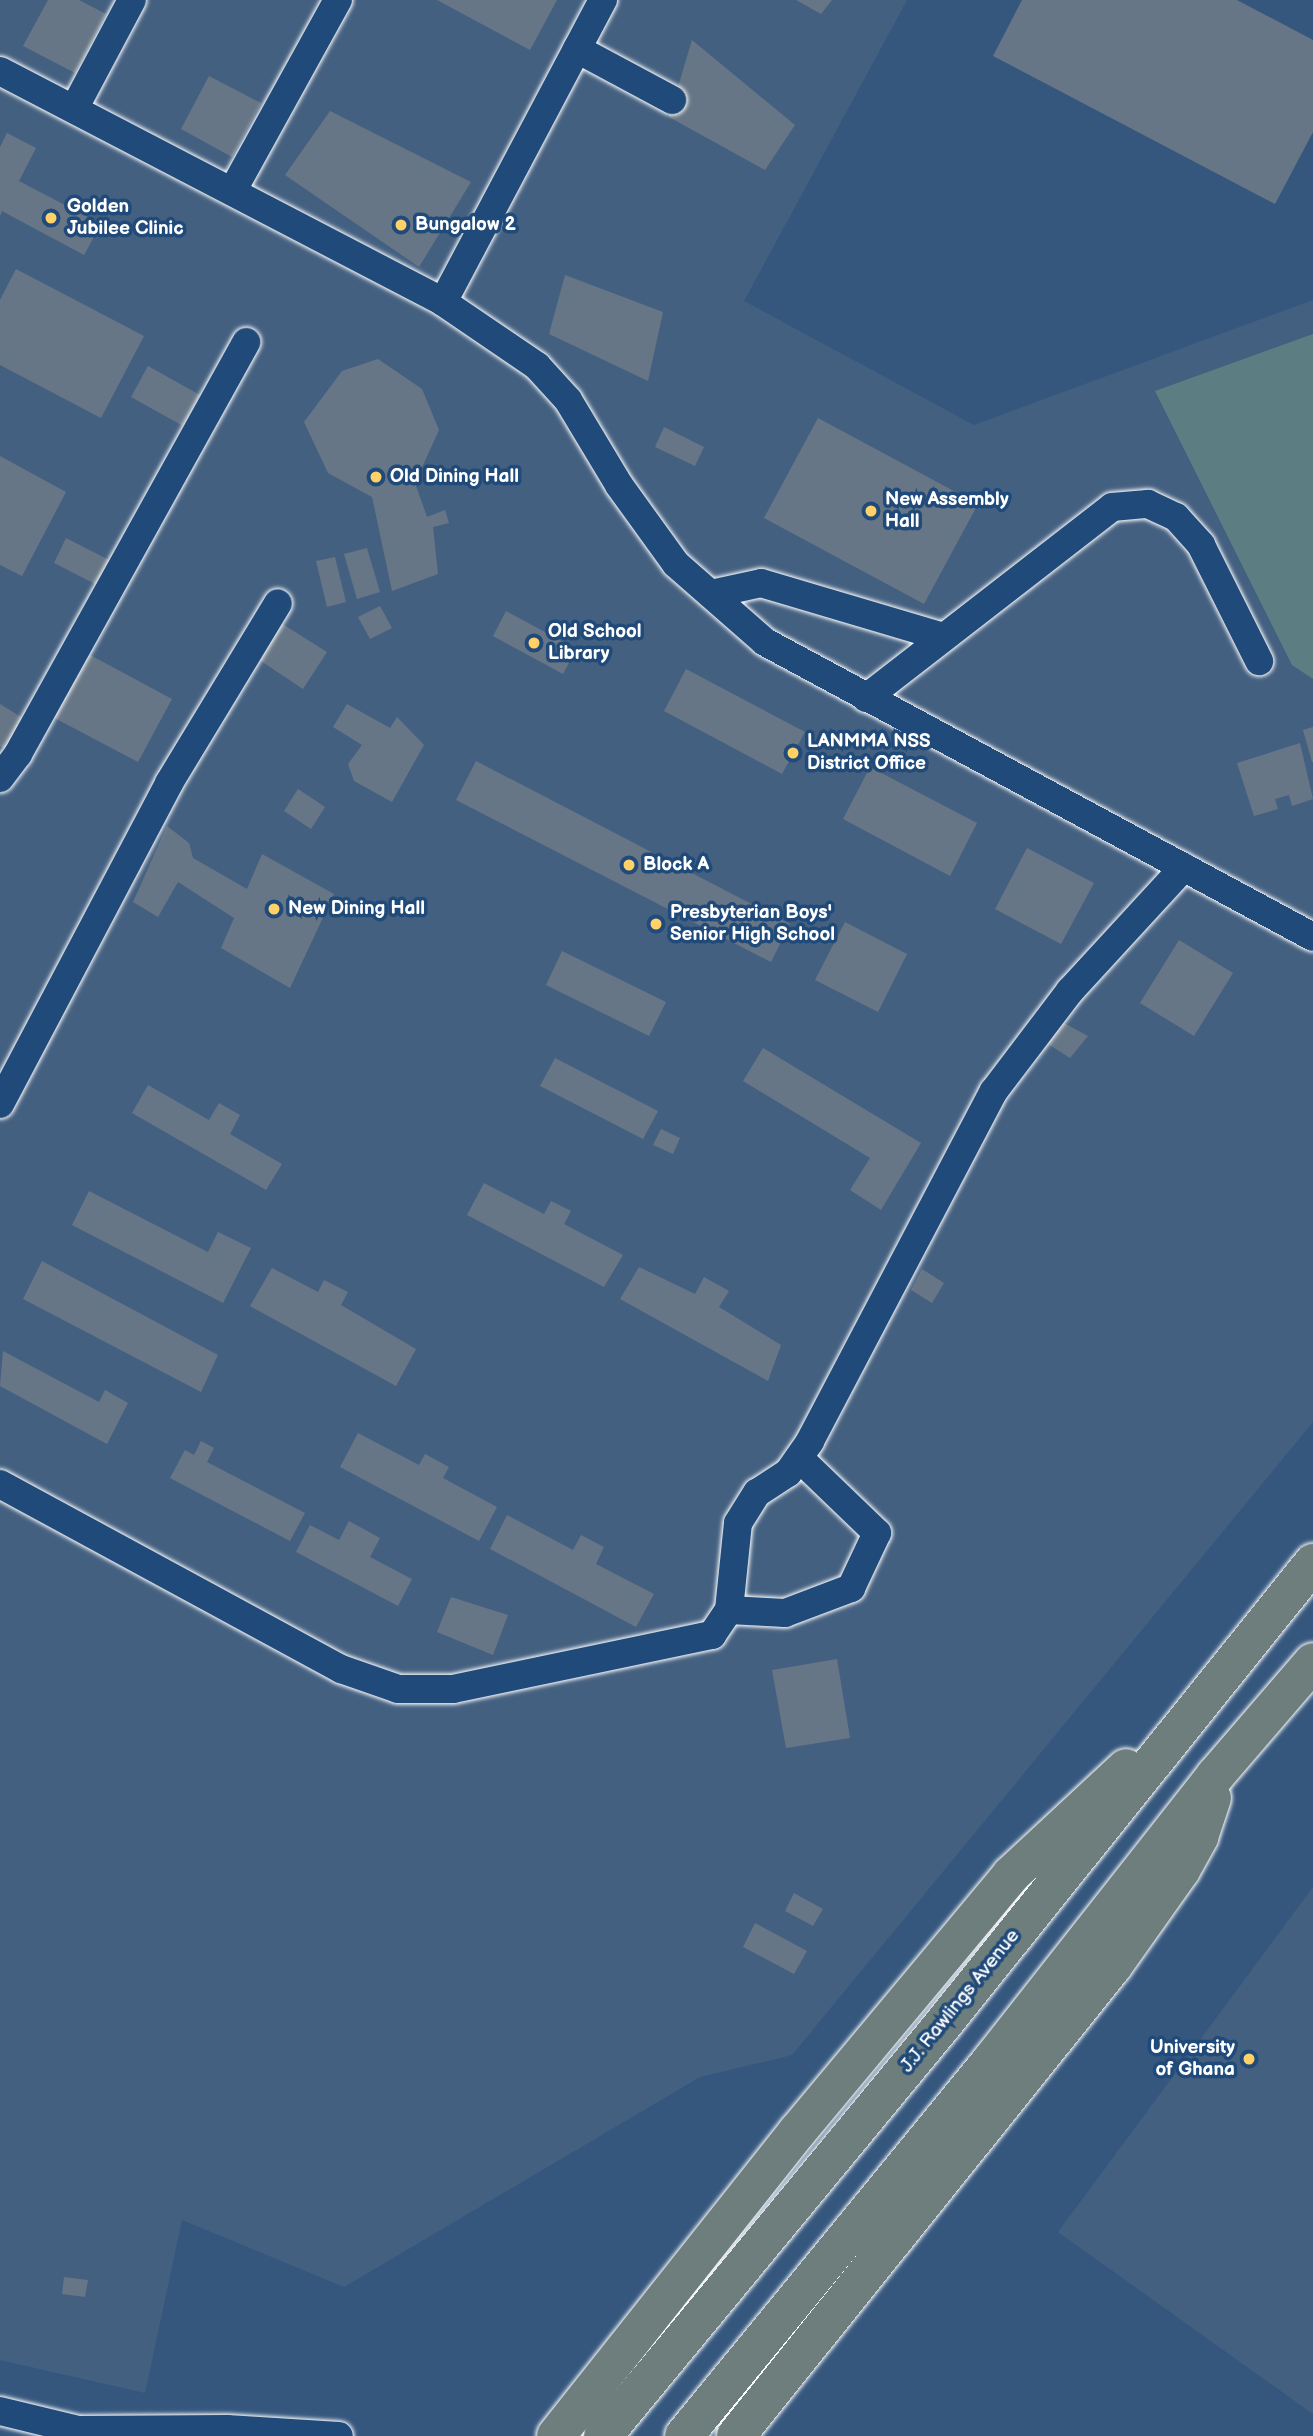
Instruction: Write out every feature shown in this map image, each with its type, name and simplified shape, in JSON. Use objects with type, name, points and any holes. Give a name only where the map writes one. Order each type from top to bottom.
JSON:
[{"type":"highway","name":"J.J. Rawlings Avenue","points":[[603,2436],[944,2023],[1313,1563]]},
{"type":"highway","points":[[684,2436],[990,2062],[1215,1776],[1313,1662]]},
{"type":"highway","points":[[556,2436],[797,2132],[1011,1875],[1097,1790],[1127,1767],[1154,1758]]},
{"type":"highway","points":[[736,2436],[1113,1966],[1199,1837],[1215,1776]]},
{"type":"street","points":[[74,110],[132,0]]},
{"type":"street","points":[[233,190],[338,0]]},
{"type":"street","points":[[443,302],[603,0]]},
{"type":"street","points":[[577,49],[672,100]]},
{"type":"street","points":[[0,71],[233,190],[443,302],[537,366],[568,401],[620,485],[676,564],[765,642],[1313,937]]},
{"type":"street","points":[[0,778],[246,342]]},
{"type":"street","points":[[866,698],[1112,507],[1148,503],[1176,517],[1201,545],[1259,661]]},
{"type":"street","points":[[711,594],[761,583],[943,637]]},
{"type":"street","points":[[2,1097],[163,795],[278,603]]},
{"type":"street","points":[[0,1484],[341,1669],[398,1689],[453,1689],[712,1635],[729,1610],[738,1523],[757,1493],[788,1473],[799,1458],[994,1091],[1070,991],[1184,867]]},
{"type":"street","points":[[729,1610],[785,1613],[850,1588],[877,1533],[799,1458]]},
{"type":"street","points":[[3,2420],[79,2430],[227,2428],[339,2436]]},
{"type":"shaded area","name":"Presbyterian Boys' Senior High School","points":[[0,0],[907,0],[744,301],[974,425],[1313,300],[1313,1422],[792,2055],[700,2077],[344,2287],[182,2220],[145,2393],[0,2360]]},
{"type":"shaded area","name":"University of Ghana","points":[[1313,1887],[1313,2414],[1058,2232]]},
{"type":"green space","points":[[1313,334],[1313,679],[1292,665],[1155,391]]},
{"type":"building","points":[[48,0],[79,0],[106,14],[75,73],[23,46]]},
{"type":"building","points":[[437,0],[557,0],[530,50]]},
{"type":"building","points":[[796,0],[832,0],[821,14]]},
{"type":"building","points":[[1022,0],[1237,0],[1313,40],[1313,132],[1275,204],[993,56]]},
{"type":"building","points":[[692,40],[795,125],[765,170],[669,117]]},
{"type":"building","points":[[209,76],[261,103],[232,157],[181,129]]},
{"type":"building","name":"Bungalow 2","points":[[330,111],[471,182],[419,267],[285,175]]},
{"type":"building","name":"Golden Jubilee Clinic","points":[[7,133],[36,148],[19,181],[101,224],[84,255],[2,211],[0,216],[0,147]]},
{"type":"building","points":[[16,269],[144,336],[101,418],[0,365],[0,300]]},
{"type":"building","points":[[565,275],[663,312],[648,381],[549,334]]},
{"type":"building","name":"Old Dining Hall","points":[[378,359],[422,389],[439,430],[415,483],[427,517],[445,510],[449,523],[433,527],[438,574],[392,591],[372,497],[328,473],[304,422],[342,371]]},
{"type":"building","points":[[148,366],[200,395],[183,426],[131,397]]},
{"type":"building","name":"New Assembly Hall","points":[[818,418],[978,504],[924,604],[764,518]]},
{"type":"building","points":[[664,427],[704,447],[695,466],[655,447]]},
{"type":"building","points":[[0,456],[66,492],[22,576],[0,565]]},
{"type":"building","points":[[66,538],[111,561],[99,586],[54,563]]},
{"type":"building","points":[[367,548],[380,592],[357,599],[344,554]]},
{"type":"building","points":[[335,557],[346,602],[327,607],[316,561]]},
{"type":"building","points":[[380,606],[392,628],[370,639],[358,617]]},
{"type":"building","name":"Old School Library","points":[[506,611],[576,649],[563,674],[493,636]]},
{"type":"building","points":[[281,623],[327,652],[303,689],[258,659]]},
{"type":"building","points":[[79,649],[172,699],[138,762],[45,713]]},
{"type":"building","points":[[686,669],[805,732],[782,774],[664,711]]},
{"type":"building","points":[[0,704],[29,722],[12,752],[0,746]]},
{"type":"building","points":[[347,704],[390,728],[397,717],[424,745],[392,802],[354,781],[348,764],[362,745],[333,727]]},
{"type":"building","points":[[1313,727],[1313,762],[1312,762],[1303,730]]},
{"type":"building","points":[[1300,743],[1313,799],[1292,806],[1289,795],[1275,799],[1278,809],[1254,816],[1237,763]]},
{"type":"building","name":"Block A","points":[[476,761],[790,924],[771,962],[456,800]]},
{"type":"building","points":[[870,767],[977,823],[950,876],[843,819]]},
{"type":"building","points":[[298,789],[325,807],[311,829],[284,811]]},
{"type":"building","name":"New Dining Hall","points":[[167,826],[189,843],[193,858],[247,889],[262,854],[334,894],[290,988],[221,948],[234,918],[178,882],[158,917],[133,902]]},
{"type":"building","points":[[1027,848],[1094,883],[1061,944],[995,909]]},
{"type":"building","points":[[845,922],[907,954],[878,1012],[815,980]]},
{"type":"building","points":[[1179,940],[1233,973],[1194,1036],[1140,1003]]},
{"type":"building","points":[[562,951],[666,1002],[649,1036],[546,985]]},
{"type":"building","points":[[1060,1021],[1088,1036],[1070,1058],[1048,1044]]},
{"type":"building","points":[[763,1048],[921,1143],[881,1210],[850,1190],[870,1158],[743,1081]]},
{"type":"building","points":[[555,1058],[658,1111],[643,1139],[540,1086]]},
{"type":"building","points":[[148,1085],[209,1120],[219,1103],[240,1115],[230,1134],[282,1164],[266,1190],[132,1113]]},
{"type":"building","points":[[661,1129],[680,1138],[673,1154],[653,1145]]},
{"type":"building","points":[[484,1183],[544,1214],[551,1201],[571,1211],[564,1224],[623,1255],[604,1287],[467,1215]]},
{"type":"building","points":[[89,1191],[208,1252],[218,1232],[251,1248],[223,1303],[72,1225]]},
{"type":"building","points":[[42,1261],[218,1355],[201,1392],[23,1299]]},
{"type":"building","points":[[639,1267],[695,1294],[704,1277],[729,1291],[719,1307],[781,1345],[768,1381],[620,1299]]},
{"type":"building","points":[[272,1268],[318,1292],[324,1280],[348,1292],[341,1305],[416,1349],[396,1386],[250,1306]]},
{"type":"building","points":[[922,1269],[944,1283],[932,1303],[911,1290]]},
{"type":"building","points":[[3,1351],[99,1402],[105,1390],[128,1403],[107,1444],[0,1386]]},
{"type":"building","points":[[358,1433],[419,1465],[425,1454],[449,1467],[443,1478],[497,1507],[479,1541],[340,1467]]},
{"type":"building","points":[[201,1441],[214,1448],[207,1462],[305,1513],[290,1541],[170,1478],[185,1450],[194,1455]]},
{"type":"building","points":[[507,1515],[573,1550],[581,1535],[604,1547],[596,1564],[654,1594],[636,1627],[490,1549]]},
{"type":"building","points":[[349,1521],[380,1538],[370,1557],[412,1579],[398,1606],[296,1552],[310,1525],[339,1540]]},
{"type":"building","points":[[451,1597],[508,1615],[493,1655],[437,1632]]},
{"type":"building","points":[[837,1659],[850,1738],[786,1748],[772,1670]]},
{"type":"building","points":[[794,1893],[823,1909],[813,1926],[785,1911]]},
{"type":"building","points":[[755,1923],[807,1951],[794,1974],[743,1947]]},
{"type":"building","points":[[64,2277],[88,2280],[85,2297],[62,2294]]},
{"type":"place","name":"Golden Jubilee Clinic","points":[[51,218]]},
{"type":"place","name":"Bungalow 2","points":[[401,225]]},
{"type":"place","name":"Old Dining Hall","points":[[376,477]]},
{"type":"place","name":"New Assembly Hall","points":[[871,511]]},
{"type":"place","name":"Old School Library","points":[[534,643]]},
{"type":"place","name":"LANMMA NSS District Office","points":[[793,753]]},
{"type":"place","name":"Block A","points":[[629,865]]},
{"type":"place","name":"New Dining Hall","points":[[274,909]]},
{"type":"place","name":"Presbyterian Boys' Senior High School","points":[[656,924]]},
{"type":"place","name":"University of Ghana","points":[[1249,2059]]}]
